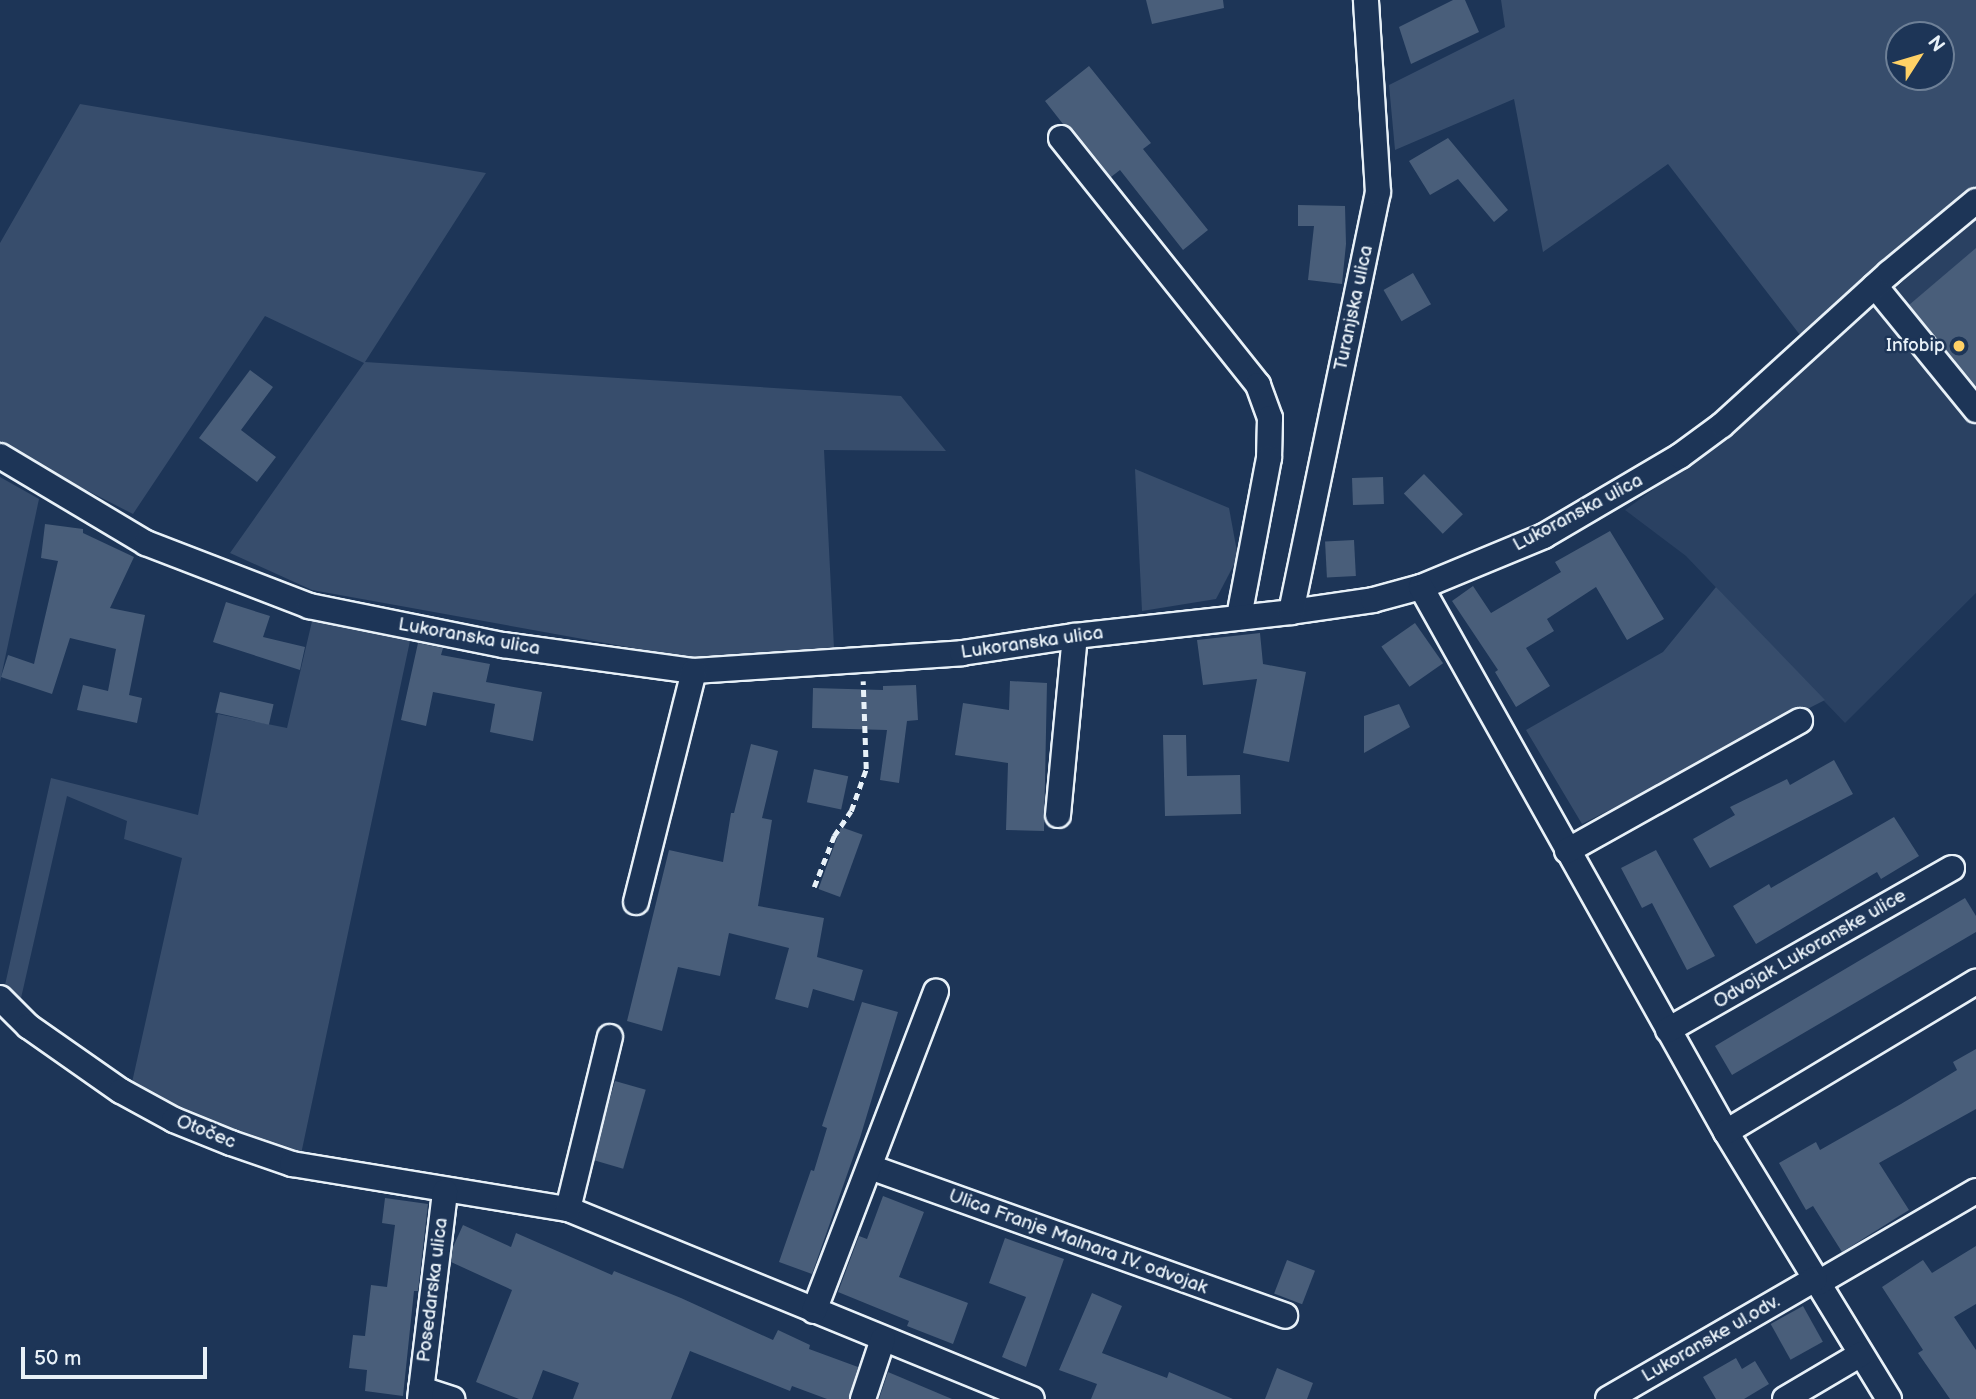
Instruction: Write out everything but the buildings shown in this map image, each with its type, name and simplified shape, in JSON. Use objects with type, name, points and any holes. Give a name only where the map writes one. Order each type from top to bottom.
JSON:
[{"type":"street","name":"Turanjska ulica","points":[[1291,612],[1378,192],[1366,0]]},
{"type":"street","points":[[1061,138],[1258,385],[1270,418],[1269,458],[1239,617]]},
{"type":"street","name":"Lukoranska ulica","points":[[0,456],[146,543],[309,607],[503,645],[695,671],[962,653],[1075,636],[1291,612],[1373,600],[1421,587],[1544,536],[1680,456],[1722,425],[1875,286],[1976,201]]},
{"type":"street","points":[[1875,286],[1976,410]]},
{"type":"street","points":[[1421,587],[1726,1132],[1889,1399]]},
{"type":"street","points":[[1058,815],[1075,636]]},
{"type":"street","points":[[636,902],[695,671]]},
{"type":"street","points":[[1567,851],[1800,720]]},
{"type":"street","name":"Odvojak Lukoranske ulice","points":[[1668,1030],[1952,868]]},
{"type":"street","points":[[1726,1132],[1976,982]]},
{"type":"street","points":[[814,1311],[936,992]]},
{"type":"street","name":"Otočec","points":[[0,998],[28,1026],[71,1059],[174,1120],[292,1164],[445,1191]]},
{"type":"street","points":[[568,1209],[610,1037]]},
{"type":"street","name":"Ulica Franje Malnara IV. odvojak","points":[[870,1167],[1285,1317]]},
{"type":"street","points":[[445,1191],[568,1209],[883,1339],[1003,1393],[1032,1399]]},
{"type":"street","name":"Posedarska ulica","points":[[445,1191],[421,1394],[452,1399]]},
{"type":"street","points":[[1819,1285],[1976,1191]]},
{"type":"street","points":[[1819,1285],[1976,1202]]},
{"type":"street","name":"Lukoranske ul.odv.","points":[[1608,1399],[1819,1285]]},
{"type":"street","points":[[863,1399],[883,1339]]},
{"type":"street","points":[[1785,1399],[1861,1354]]},
{"type":"path","points":[[814,887],[834,836],[851,811],[866,769],[863,660]]},
{"type":"shaded area","points":[[1501,0],[1976,0],[1976,191],[1800,335],[1668,164],[1543,252],[1514,99],[1395,150],[1389,85],[1505,27]]},
{"type":"shaded area","points":[[80,104],[486,173],[365,362],[901,396],[946,451],[824,450],[834,648],[688,658],[312,590],[230,553],[364,363],[265,316],[133,514],[0,446],[0,243]]},
{"type":"shaded area","points":[[1976,216],[1976,593],[1845,723],[1686,556],[1625,510],[1713,446],[1869,304]]},
{"type":"shaded area","points":[[1135,469],[1229,508],[1238,557],[1216,599],[1142,611]]},
{"type":"shaded area","points":[[0,477],[39,499],[0,682]]},
{"type":"shaded area","points":[[1716,587],[1825,700],[1582,824],[1526,730],[1663,652]]},
{"type":"shaded area","points":[[313,617],[410,641],[300,1159],[252,1145],[131,1087],[182,858],[124,839],[127,821],[67,796],[19,1007],[3,994],[51,778],[198,815],[218,714],[287,728]]},
{"type":"place","name":"Infobip","points":[[1959,346]]}]
